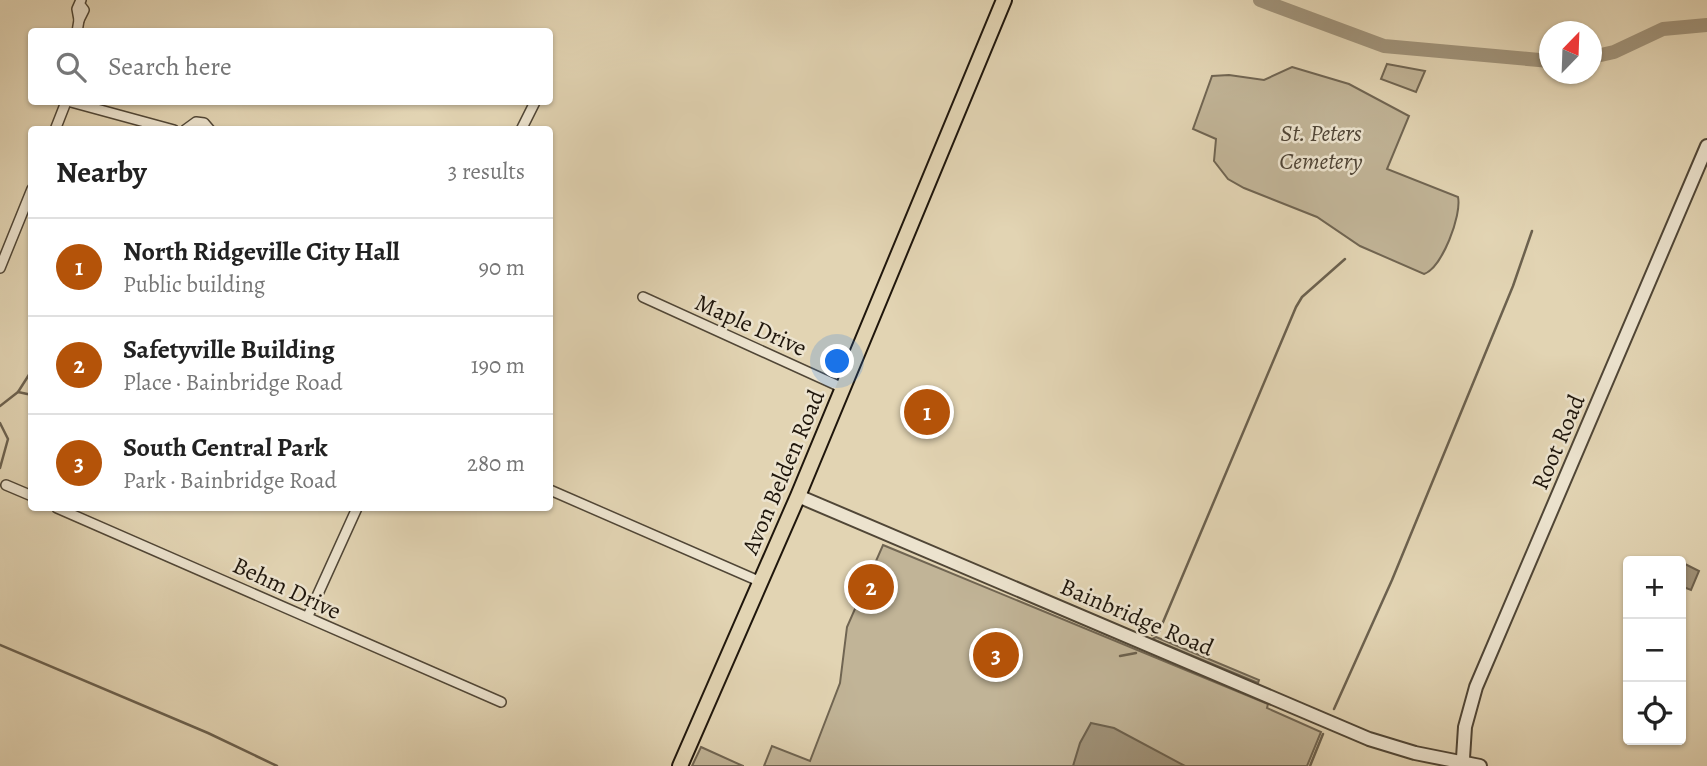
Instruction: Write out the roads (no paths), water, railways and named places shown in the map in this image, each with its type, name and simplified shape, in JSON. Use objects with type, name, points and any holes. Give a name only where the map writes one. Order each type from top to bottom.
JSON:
[{"type":"main road","name":"Avon Belden Road","points":[[680,766],[798,496],[1004,0]]},
{"type":"street","points":[[78,28],[77,9],[81,3]]},
{"type":"street","points":[[57,126],[65,105]]},
{"type":"street","points":[[82,105],[159,126]]},
{"type":"street","points":[[523,126],[534,105]]},
{"type":"street","points":[[190,126],[196,122],[207,126]]},
{"type":"street","name":"Root Road","points":[[1464,761],[1466,720],[1476,687],[1707,146]]},
{"type":"street","points":[[0,268],[28,199]]},
{"type":"street","name":"Maple Drive","points":[[643,297],[843,388]]},
{"type":"street","points":[[6,485],[28,494]]},
{"type":"street","points":[[553,490],[761,582]]},
{"type":"street","name":"Bainbridge Road","points":[[798,496],[1370,739],[1415,753],[1480,766]]},
{"type":"street","name":"Behm Drive","points":[[64,511],[501,702]]},
{"type":"street","points":[[308,616],[356,511]]},
{"type":"waterway","points":[[1260,0],[1384,46],[1539,60]]},
{"type":"waterway","points":[[1602,55],[1614,52],[1663,29],[1707,25]]},
{"type":"waterway","points":[[1334,709],[1392,580],[1513,286],[1532,231]]},
{"type":"waterway","points":[[1152,635],[1158,634],[1296,307],[1302,297],[1345,259]]},
{"type":"waterway","points":[[0,406],[18,392],[28,376]]},
{"type":"waterway","points":[[18,392],[28,394]]},
{"type":"waterway","points":[[0,423],[8,439],[0,468]]},
{"type":"waterway","points":[[0,645],[208,733],[277,766]]},
{"type":"waterway","points":[[1120,656],[1136,653]]},
{"type":"waterway","points":[[1310,766],[1323,734]]},
{"type":"place","name":"North Ridgeville City Hall","points":[[927,412]]},
{"type":"place","name":"Safetyville Building","points":[[871,587]]},
{"type":"place","name":"South Central Park","points":[[996,655]]},
{"type":"park label","name":"St. Peters Cemetery","points":[[1321,147]]}]
